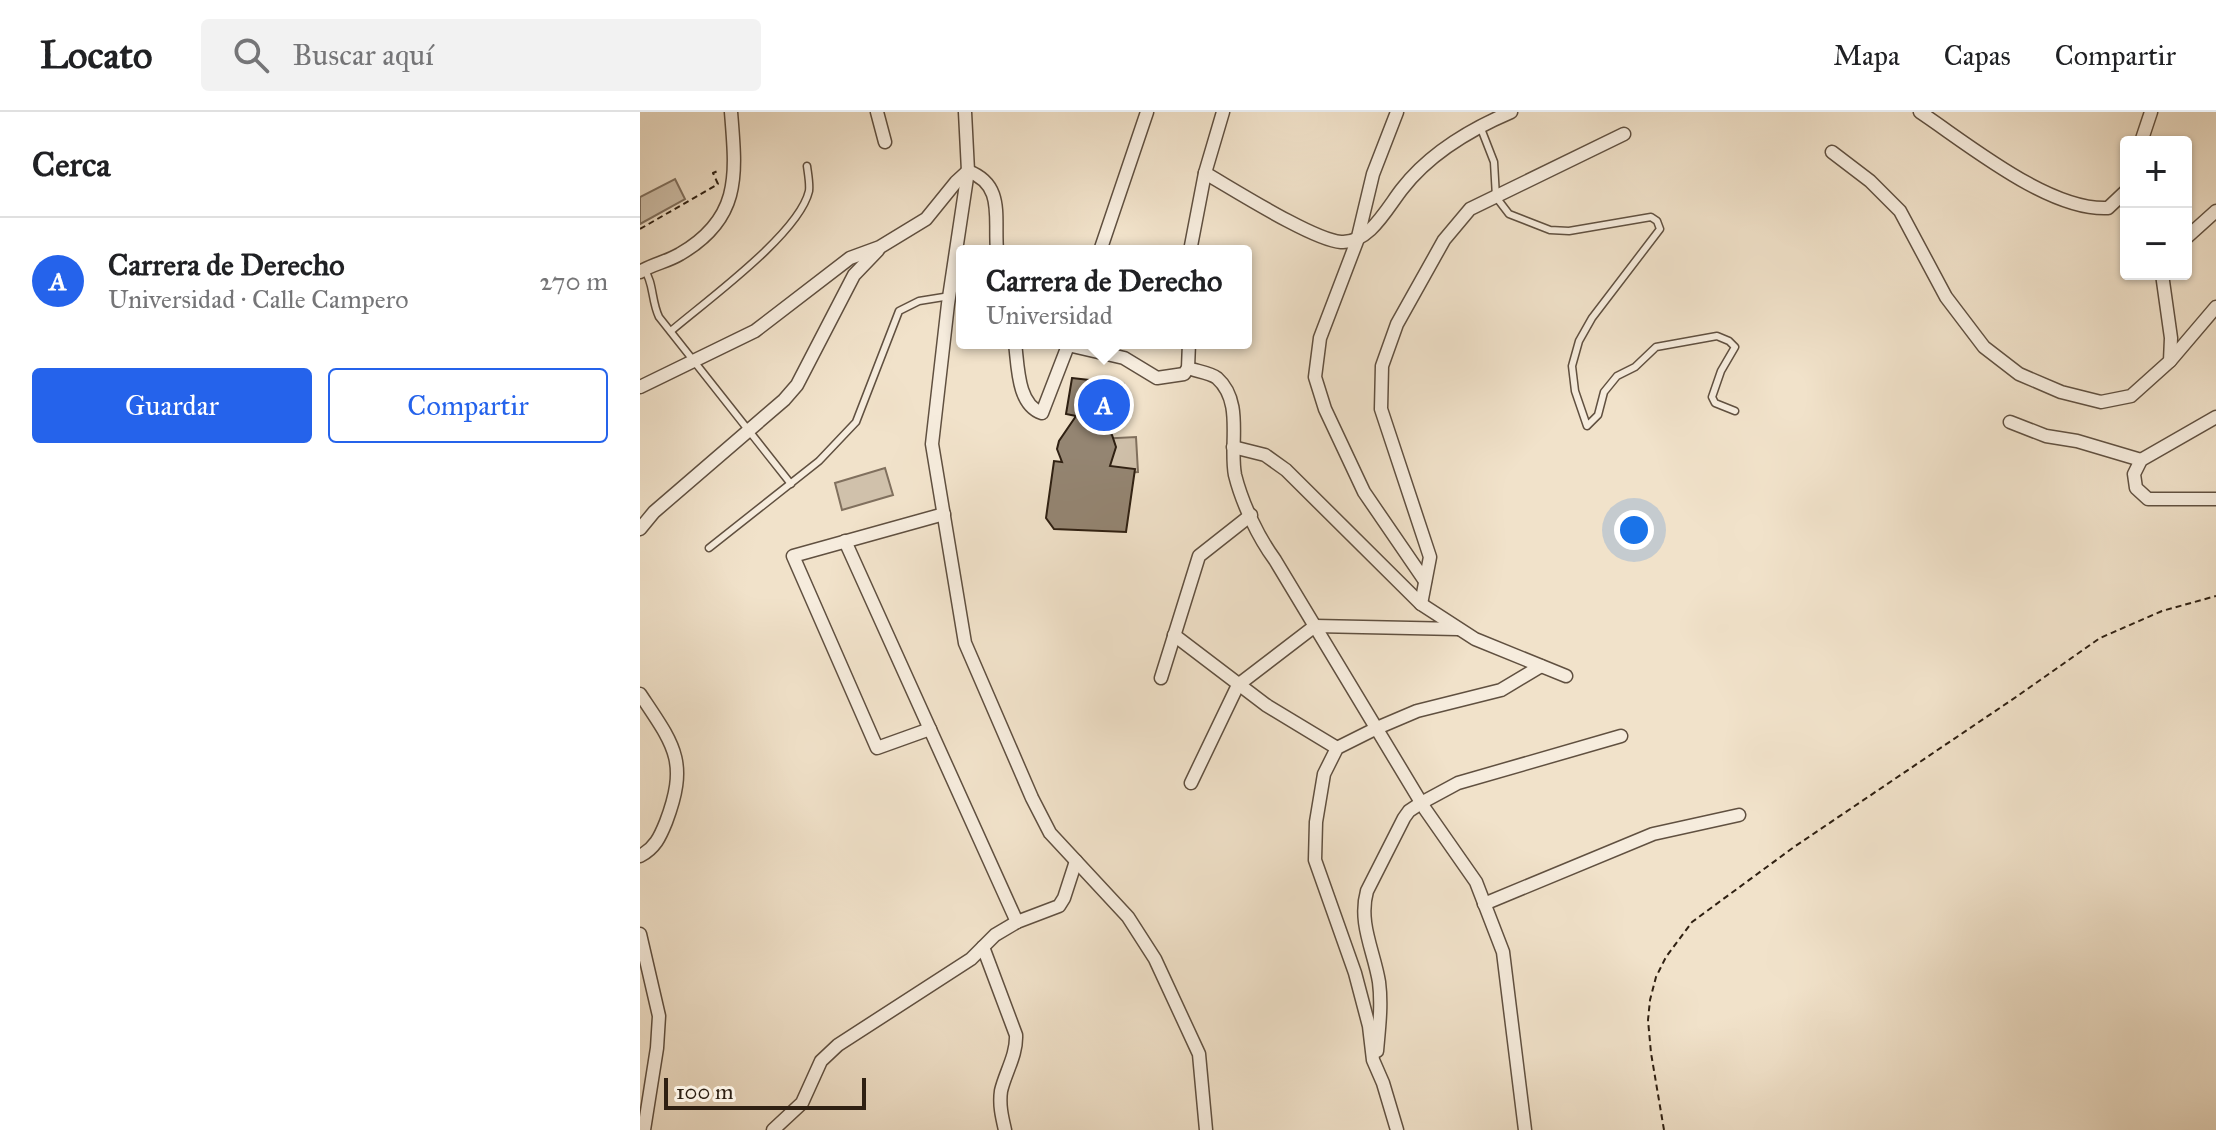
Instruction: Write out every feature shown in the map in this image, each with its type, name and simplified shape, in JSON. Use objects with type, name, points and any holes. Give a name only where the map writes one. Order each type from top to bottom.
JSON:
[{"type":"street","points":[[642,271],[682,253],[706,234],[726,211],[735,163],[731,112]]},
{"type":"street","points":[[877,112],[885,142]]},
{"type":"street","points":[[957,245],[968,171],[965,112]]},
{"type":"street","points":[[1102,245],[1147,112]]},
{"type":"street","points":[[1191,245],[1205,173],[1223,112]]},
{"type":"street","points":[[1397,112],[1373,174],[1357,241],[1320,338],[1315,377],[1325,409],[1364,492],[1425,581]]},
{"type":"street","points":[[1205,173],[1318,235],[1339,242],[1357,241],[1374,226],[1405,184],[1422,169],[1479,125],[1511,112]]},
{"type":"street","points":[[1920,112],[1999,167],[2046,192],[2094,209],[2108,208],[2120,197]]},
{"type":"street","points":[[2143,136],[2151,112]]},
{"type":"street","points":[[1421,604],[1430,557],[1381,409],[1382,366],[1397,324],[1444,240],[1470,209],[1624,134]]},
{"type":"street","points":[[1832,152],[1870,181],[1900,211],[1946,297],[1984,347],[2019,374],[2061,392],[2101,402],[2131,396],[2170,361],[2216,307]]},
{"type":"street","points":[[640,387],[755,331],[850,258],[880,247],[926,219],[968,171]]},
{"type":"street","points":[[968,171],[984,177],[994,192],[997,245]]},
{"type":"street","points":[[2192,233],[2216,211]]},
{"type":"street","points":[[640,529],[654,512],[797,385],[854,275],[880,247]]},
{"type":"street","points":[[956,254],[932,444],[965,643],[1050,833],[1128,917],[1155,959],[1199,1054],[1206,1130]]},
{"type":"street","points":[[2163,280],[2171,338],[2170,361]]},
{"type":"street","points":[[1016,349],[1027,402],[1034,411],[1042,413],[1066,349]]},
{"type":"street","points":[[1088,349],[1124,358],[1157,378],[1184,374],[1188,368],[1189,349]]},
{"type":"street","points":[[1188,368],[1217,377],[1227,393],[1234,408],[1236,476],[1259,538],[1421,803],[1476,882],[1503,952],[1525,1130]]},
{"type":"street","points":[[2216,417],[2141,460],[2134,474],[2136,488],[2148,499],[2216,499]]},
{"type":"street","points":[[2010,422],[2046,436],[2077,441],[2141,460]]},
{"type":"street","points":[[1233,447],[1265,455],[1286,470],[1421,604],[1475,639],[1566,676]]},
{"type":"street","points":[[930,729],[877,748],[793,556],[944,514]]},
{"type":"street","points":[[1161,678],[1199,556],[1251,515]]},
{"type":"street","points":[[845,541],[1017,922]]},
{"type":"street","points":[[1191,783],[1238,685],[1315,626],[1460,629]]},
{"type":"street","points":[[1174,635],[1238,685],[1337,748]]},
{"type":"street","points":[[1397,1130],[1376,1066],[1355,973],[1315,860],[1316,822],[1324,774],[1337,748],[1377,728],[1417,711],[1501,690],[1541,666]]},
{"type":"street","points":[[640,694],[670,743],[677,760],[678,783],[661,834],[654,847],[640,856]]},
{"type":"street","points":[[1376,1066],[1381,1004],[1363,919],[1363,904],[1404,818],[1421,803],[1458,783],[1621,736]]},
{"type":"street","points":[[1484,904],[1653,834],[1739,815]]},
{"type":"street","points":[[773,1130],[802,1103],[827,1054],[971,959],[995,935],[1017,922],[1059,906],[1076,861]]},
{"type":"street","points":[[640,934],[659,1016],[644,1130]]},
{"type":"street","points":[[983,947],[1016,1035],[1000,1104],[1005,1130]]},
{"type":"lane","points":[[1479,125],[1494,162],[1496,197],[1509,214],[1550,230],[1569,231],[1651,217],[1660,229],[1592,318],[1579,341],[1572,366],[1575,391],[1587,426],[1598,415],[1604,392],[1617,376],[1635,367],[1656,347],[1717,336],[1735,347],[1721,371],[1712,397],[1715,403],[1735,411]]},
{"type":"lane","points":[[671,331],[783,235],[799,214],[809,190],[807,166]]},
{"type":"lane","points":[[642,271],[651,283],[652,303],[671,331],[791,484]]},
{"type":"lane","points":[[709,548],[819,461],[856,422],[899,311],[919,301],[950,296]]},
{"type":"path","points":[[640,229],[718,184],[713,173],[735,163]]},
{"type":"path","points":[[1664,1130],[1651,1053],[1650,1000],[1666,957],[1692,922],[1794,847],[2100,638],[2162,611],[2216,596]]},
{"type":"shaded area","points":[[675,179],[685,199],[640,224],[640,197]]},
{"type":"shaded area","points":[[1136,437],[1138,472],[1080,476],[1078,440]]},
{"type":"shaded area","points":[[885,468],[893,495],[842,510],[835,483]]},
{"type":"building","points":[[1072,378],[1124,384],[1122,405],[1111,403],[1105,431],[1112,435],[1116,447],[1110,466],[1135,469],[1126,532],[1054,529],[1046,518],[1054,461],[1062,462],[1057,449],[1059,441],[1076,416],[1066,414]]},
{"type":"place","name":"Carrera de Derecho","points":[[1104,405]]}]
